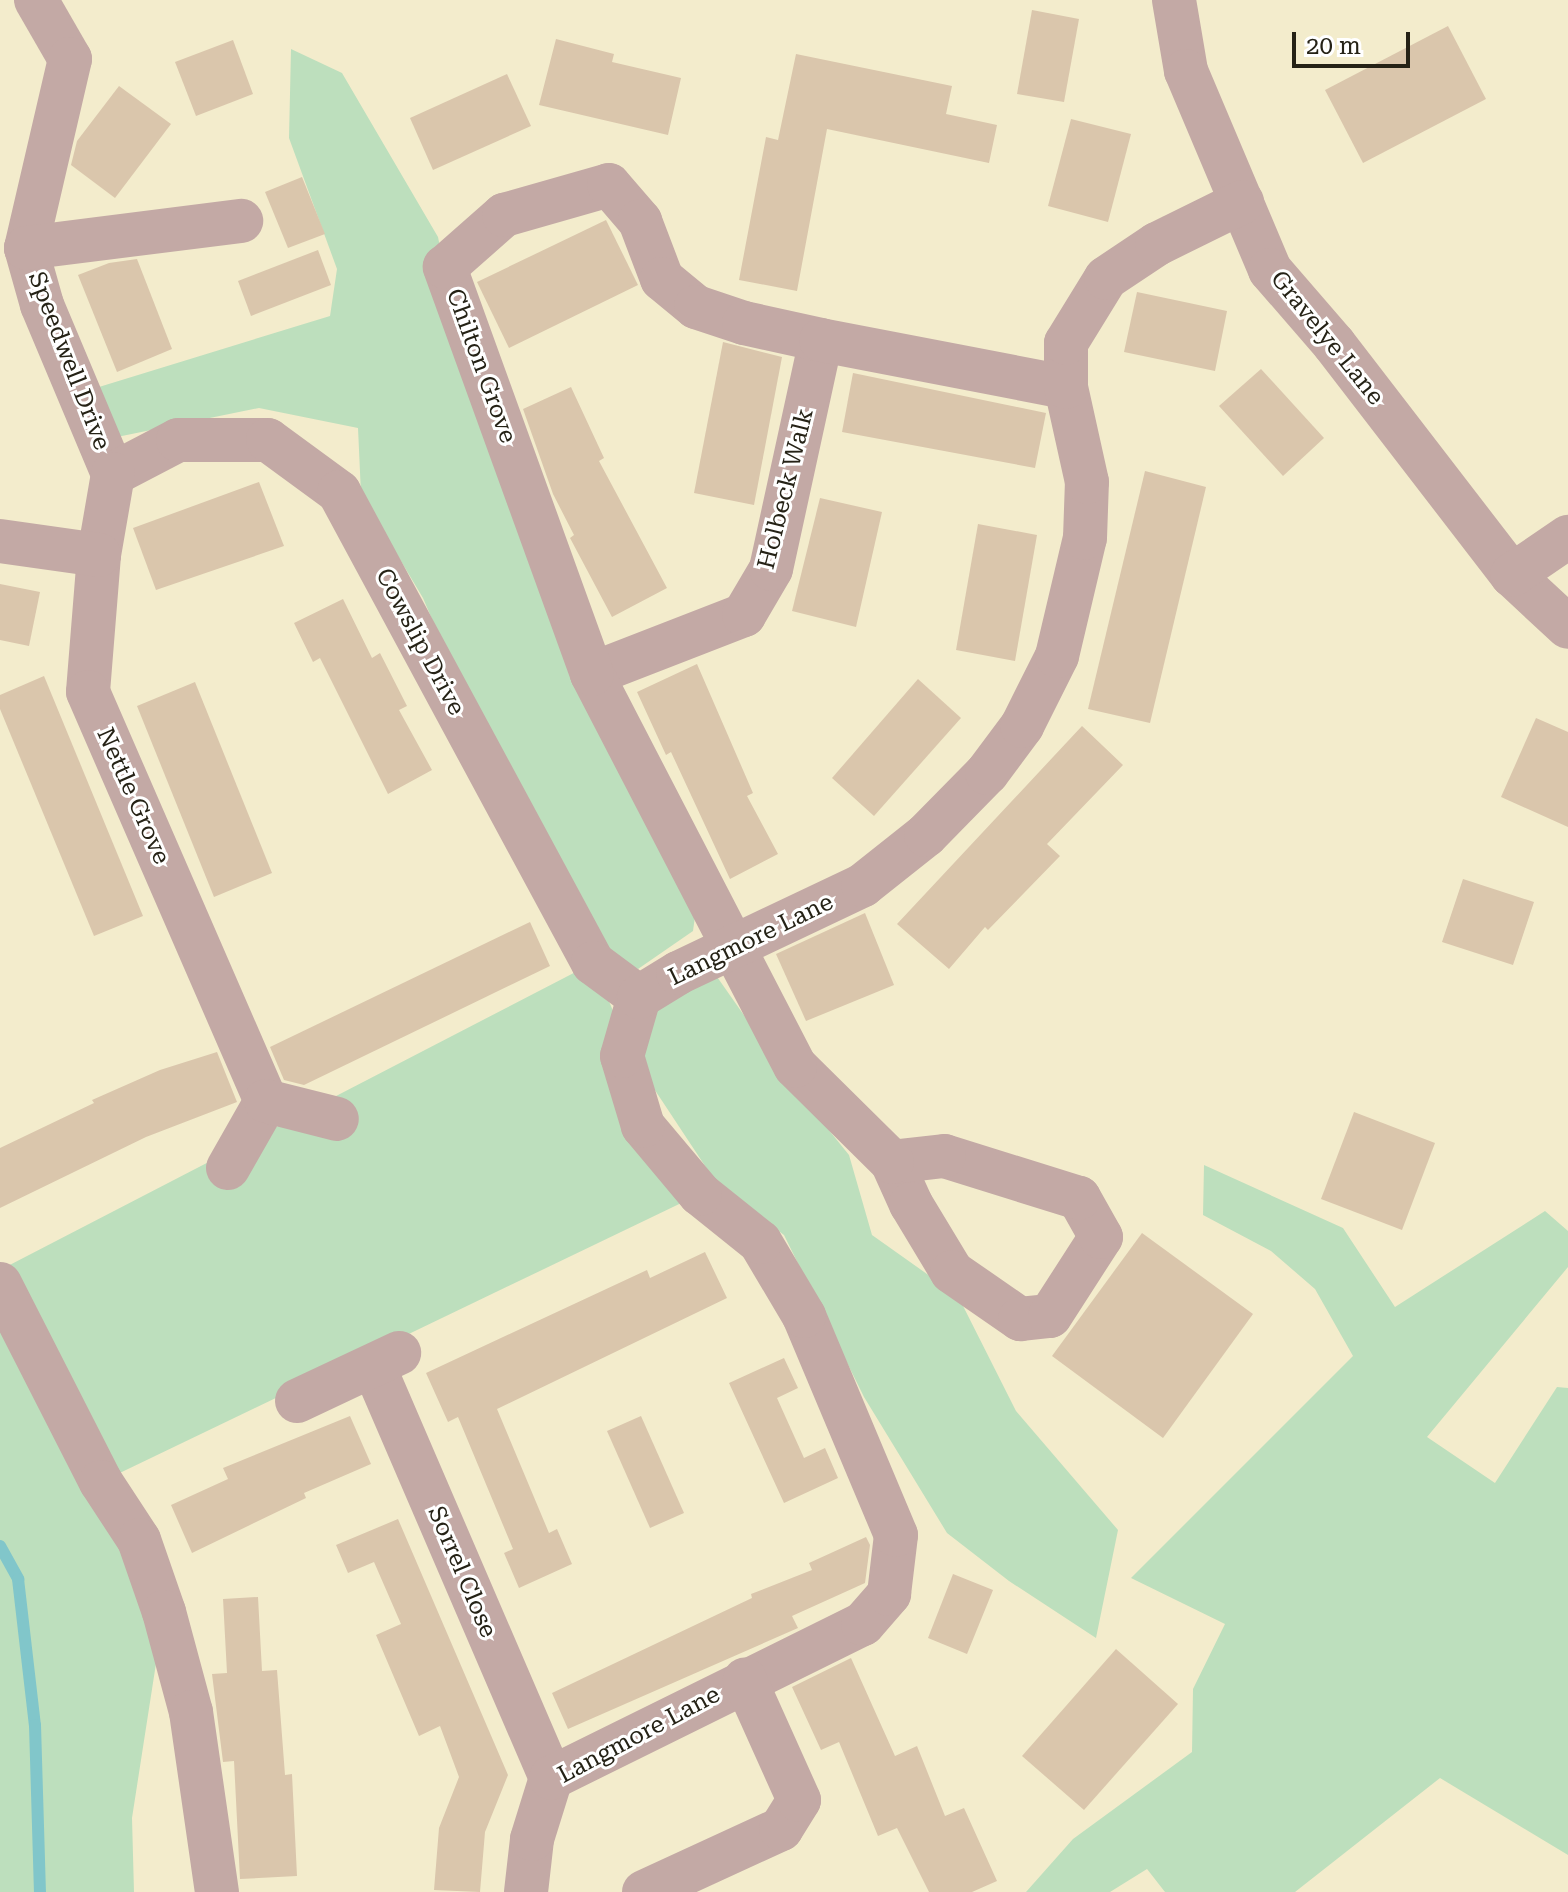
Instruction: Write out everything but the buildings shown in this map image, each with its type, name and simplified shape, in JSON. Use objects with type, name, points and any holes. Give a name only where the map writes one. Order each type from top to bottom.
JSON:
[{"type":"street","name":"Speedwell Drive","points":[[36,0],[70,59],[26,248],[42,305],[113,474]]},
{"type":"street","name":"Gravelye Lane","points":[[1174,0],[1186,71],[1270,270],[1334,344],[1512,575],[1568,627]]},
{"type":"street","name":"Chilton Grove","points":[[892,1162],[795,1066],[592,674],[445,267],[504,215],[609,185],[640,221],[662,279],[696,307],[744,323],[821,340],[1066,387]]},
{"type":"street","name":"Langmore Lane","points":[[526,1892],[532,1839],[551,1778],[863,1624],[889,1594],[896,1535],[804,1316],[760,1242],[700,1194],[643,1126],[622,1056],[639,997],[731,947],[863,885],[926,835],[987,773],[1022,726],[1057,656],[1085,538],[1087,482],[1066,387],[1066,343],[1106,278],[1157,244],[1242,202]]},
{"type":"street","name":"Speedwell Drive","points":[[26,248],[241,221]]},
{"type":"street","name":"Holbeck Walk","points":[[592,674],[744,615],[771,569],[821,340]]},
{"type":"street","name":"Cowslip Drive","points":[[113,474],[178,440],[268,440],[339,492],[593,963],[639,997]]},
{"type":"street","name":"Nettle Grove","points":[[113,474],[99,555],[88,692],[266,1101]]},
{"type":"street","points":[[1512,575],[1568,537]]},
{"type":"street","points":[[0,541],[99,555]]},
{"type":"street","points":[[228,1168],[266,1101],[337,1119]]},
{"type":"street","points":[[944,1156],[1079,1198],[1101,1237],[1050,1316],[1020,1319],[952,1272],[911,1204],[892,1162],[944,1156]]},
{"type":"street","points":[[0,1284],[101,1482],[139,1540],[164,1612],[191,1712],[217,1892]]},
{"type":"street","name":"Sorrel Close","points":[[297,1401],[386,1360],[551,1778]]},
{"type":"street","name":"Langmore Lane","points":[[644,1892],[781,1829],[799,1800],[745,1680]]},
{"type":"green space","points":[[291,49],[342,73],[438,237],[470,395],[696,909],[693,931],[638,969],[599,950],[500,779],[423,598],[361,494],[358,428],[259,408],[117,437],[99,387],[330,316],[337,269],[289,138]]},
{"type":"green space","points":[[593,963],[631,1054],[646,1007],[715,974],[798,1092],[849,1155],[872,1235],[958,1296],[1016,1411],[1118,1530],[1096,1638],[1009,1581],[947,1533],[864,1397],[784,1235],[717,1184],[637,1063],[700,1194],[101,1482],[164,1612],[132,1818],[134,1892],[0,1892],[0,1270]]},
{"type":"green space","points":[[1204,1165],[1343,1228],[1395,1307],[1545,1211],[1568,1231],[1568,1267],[1427,1437],[1495,1483],[1557,1387],[1568,1388],[1568,1855],[1440,1778],[1295,1892],[1165,1892],[1147,1869],[1110,1892],[1026,1892],[1073,1839],[1192,1752],[1193,1689],[1225,1624],[1131,1578],[1353,1356],[1315,1289],[1271,1251],[1203,1215]]},
{"type":"waterway","points":[[0,1546],[18,1579],[35,1725],[40,1892]]}]
